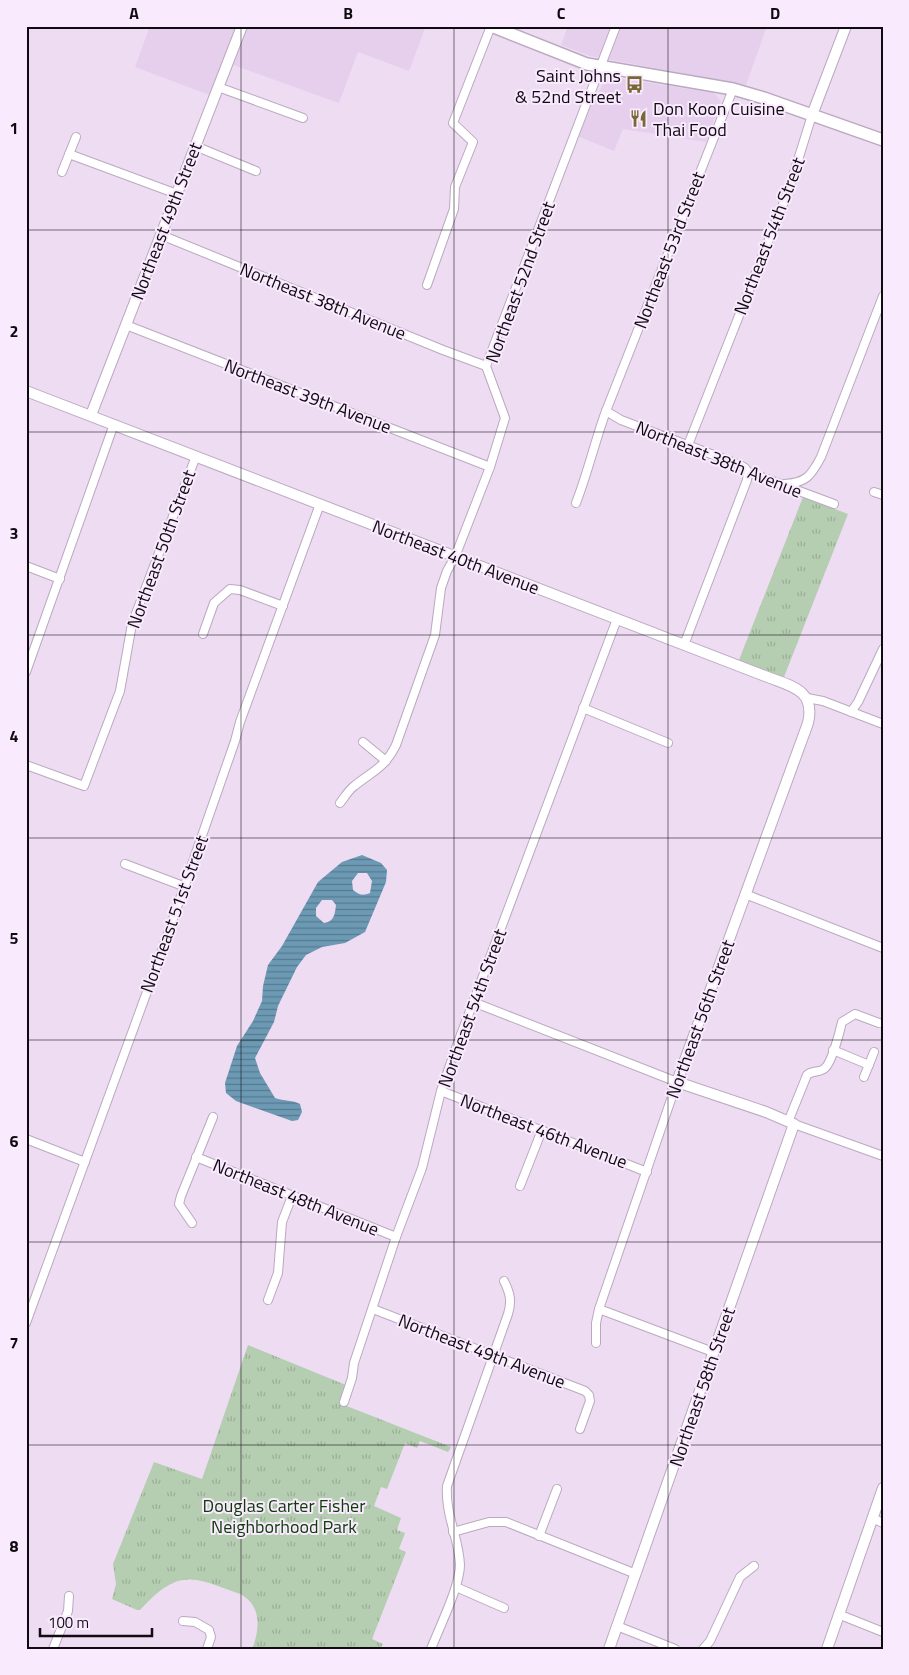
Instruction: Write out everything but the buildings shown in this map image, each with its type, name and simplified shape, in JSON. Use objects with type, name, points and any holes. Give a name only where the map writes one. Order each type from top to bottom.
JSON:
[{"type":"main road","points":[[491,26],[587,64],[733,89],[883,140]]},
{"type":"street","name":"Northeast 49th Street","points":[[91,415],[242,26]]},
{"type":"street","points":[[427,285],[454,209],[455,187],[473,142],[453,122],[491,26]]},
{"type":"street","name":"Northeast 52nd Street","points":[[340,803],[351,788],[378,770],[396,745],[435,635],[441,588],[490,467],[505,418],[486,366],[616,26]]},
{"type":"street","name":"Northeast 54th Street","points":[[688,445],[789,189],[812,115],[846,26]]},
{"type":"street","points":[[218,87],[303,118]]},
{"type":"street","name":"Northeast 53rd Street","points":[[576,503],[587,475],[593,447],[606,411],[733,89]]},
{"type":"street","points":[[62,172],[76,137]]},
{"type":"street","points":[[195,146],[256,171]]},
{"type":"street","points":[[69,154],[177,194]]},
{"type":"street","name":"Northeast 38th Avenue","points":[[161,235],[486,366]]},
{"type":"street","points":[[779,484],[797,483],[807,478],[814,470],[821,457],[883,296]]},
{"type":"street","name":"Northeast 39th Avenue","points":[[126,325],[490,467]]},
{"type":"street","name":"Northeast 40th Avenue","points":[[26,391],[795,688],[807,698],[823,701],[883,724]]},
{"type":"street","name":"Northeast 38th Avenue","points":[[606,411],[621,420],[740,464],[748,472],[834,504]]},
{"type":"street","points":[[26,672],[114,424]]},
{"type":"street","name":"Northeast 50th Street","points":[[26,765],[84,786],[120,691],[132,624],[196,456]]},
{"type":"street","points":[[684,645],[747,480],[748,472]]},
{"type":"street","points":[[874,492],[883,495]]},
{"type":"street","name":"Northeast 51st Street","points":[[26,1323],[28,1312],[85,1162],[235,741],[240,722],[320,504]]},
{"type":"street","points":[[26,566],[60,579]]},
{"type":"street","points":[[203,634],[214,603],[230,589],[240,590],[283,606]]},
{"type":"street","name":"Northeast 54th Street","points":[[344,1402],[352,1378],[354,1363],[424,1160],[441,1091],[617,619]]},
{"type":"street","points":[[851,712],[858,702],[872,670],[880,664],[883,649]]},
{"type":"street","name":"Northeast 56th Street","points":[[596,1343],[596,1323],[599,1309],[677,1082],[808,723],[810,709],[807,698]]},
{"type":"street","points":[[583,708],[668,743]]},
{"type":"street","points":[[363,742],[386,761]]},
{"type":"street","points":[[124,864],[183,886]]},
{"type":"street","points":[[745,894],[883,948]]},
{"type":"street","points":[[473,1002],[677,1082],[766,1112],[883,1156]]},
{"type":"street","points":[[791,1123],[806,1075],[812,1071],[826,1068],[842,1022],[855,1014],[879,1024]]},
{"type":"street","points":[[833,1050],[869,1065]]},
{"type":"street","points":[[864,1077],[874,1052]]},
{"type":"street","name":"Northeast 46th Avenue","points":[[441,1091],[647,1172]]},
{"type":"street","points":[[192,1223],[179,1204],[180,1196],[213,1117]]},
{"type":"street","name":"Northeast 58th Street","points":[[609,1649],[714,1352],[791,1123]]},
{"type":"street","points":[[520,1186],[542,1130]]},
{"type":"street","points":[[26,1139],[85,1162]]},
{"type":"street","name":"Northeast 48th Avenue","points":[[196,1158],[396,1237]]},
{"type":"street","points":[[268,1300],[278,1273],[282,1222],[292,1196]]},
{"type":"street","points":[[431,1649],[456,1587],[460,1566],[447,1511],[447,1486],[511,1303],[510,1293],[504,1281]]},
{"type":"street","name":"Northeast 49th Avenue","points":[[373,1309],[579,1389],[589,1395],[590,1401],[580,1429]]},
{"type":"street","points":[[599,1309],[714,1352]]},
{"type":"street","points":[[826,1649],[883,1488]]},
{"type":"street","points":[[539,1536],[557,1489]]},
{"type":"street","points":[[872,1518],[883,1523]]},
{"type":"street","points":[[453,1532],[499,1521],[527,1530],[636,1574]]},
{"type":"street","points":[[703,1649],[710,1641],[740,1578],[754,1566]]},
{"type":"street","points":[[456,1587],[504,1608]]},
{"type":"street","points":[[53,1649],[68,1611],[69,1596]]},
{"type":"street","points":[[838,1614],[883,1632]]},
{"type":"street","points":[[183,1621],[195,1622],[208,1630],[211,1637],[208,1649]]},
{"type":"street","points":[[617,1626],[675,1649]]},
{"type":"shaded area","points":[[150,26],[426,26],[409,71],[358,52],[339,103],[233,65],[220,99],[135,67]]},
{"type":"shaded area","points":[[568,26],[767,26],[746,85],[590,56],[561,45]]},
{"type":"shaded area","points":[[612,77],[714,93],[721,101],[706,142],[623,129],[614,151],[575,135],[604,82]]},
{"type":"green space","points":[[803,497],[848,514],[784,677],[739,660]]},
{"type":"green space","name":"Douglas Carter Fisher Neighborhood Park","points":[[248,1345],[346,1385],[339,1403],[451,1447],[448,1452],[420,1441],[417,1448],[405,1443],[387,1489],[381,1487],[374,1506],[401,1518],[397,1530],[405,1533],[399,1549],[406,1552],[372,1639],[383,1644],[380,1649],[252,1649],[258,1626],[256,1611],[252,1605],[240,1594],[201,1581],[185,1580],[168,1585],[140,1610],[112,1599],[116,1584],[113,1564],[154,1462],[202,1479]]},
{"type":"water","points":[[362,855],[381,863],[387,870],[386,882],[365,932],[345,943],[322,947],[306,955],[297,967],[278,1006],[274,1022],[255,1058],[260,1073],[275,1098],[300,1104],[302,1112],[298,1120],[292,1121],[236,1101],[226,1093],[225,1083],[237,1046],[253,1021],[262,1001],[268,965],[282,946],[318,882],[342,862]],"holes":[[[358,873],[367,873],[372,881],[370,893],[361,894],[353,890],[352,881]],[[322,900],[332,900],[336,905],[332,919],[324,923],[316,916],[316,908]]]},
{"type":"place","name":"Saint Johns & 52nd Street","points":[[635,85]]},
{"type":"place","name":"Don Koon Cuisine Thai Food","points":[[639,118]]}]
